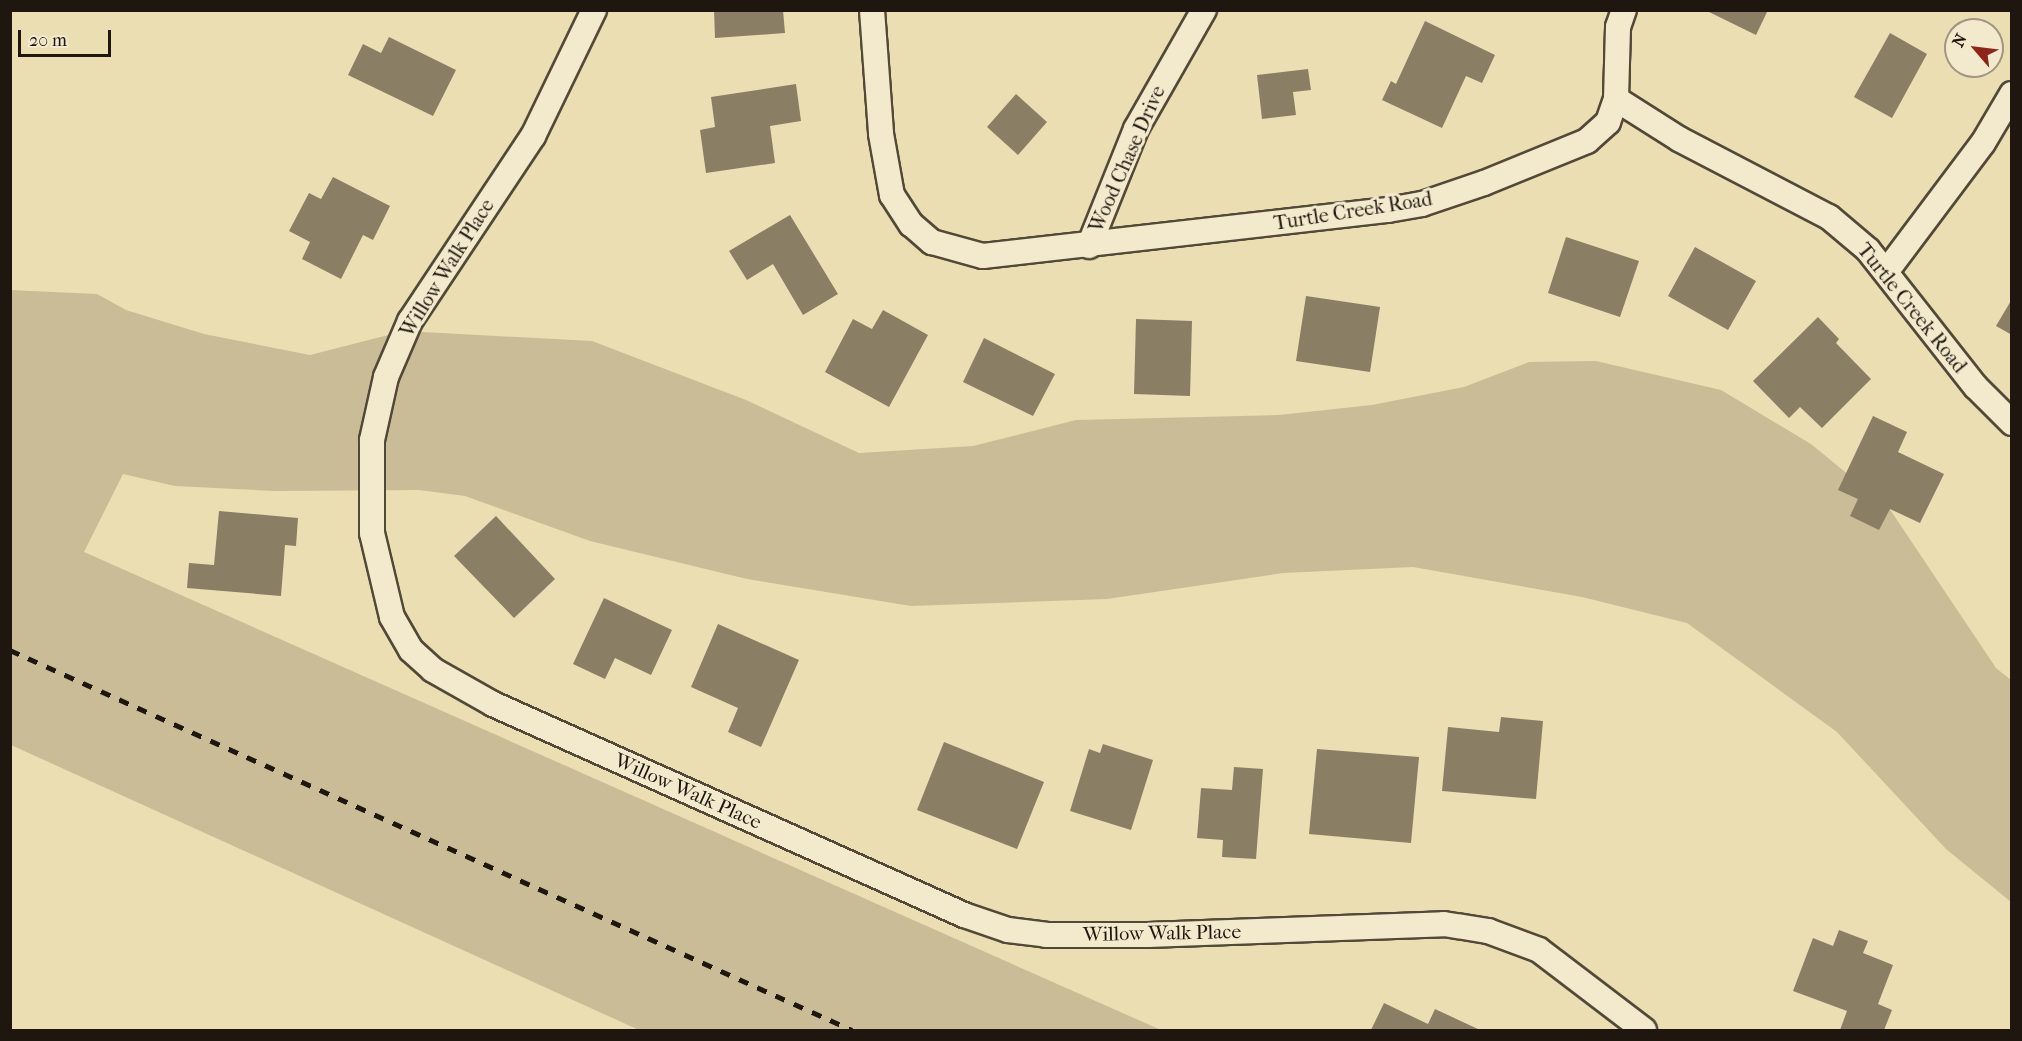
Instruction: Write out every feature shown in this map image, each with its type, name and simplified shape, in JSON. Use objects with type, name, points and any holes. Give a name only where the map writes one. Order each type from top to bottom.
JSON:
[{"type":"street","name":"Willow Walk Place","points":[[594,10],[533,136],[415,312],[386,376],[372,440],[372,533],[392,617],[411,650],[433,670],[493,704],[964,915],[1008,930],[1046,935],[1148,935],[1444,924],[1488,931],[1539,950],[1644,1030]]},
{"type":"street","name":"Turtle Creek Road","points":[[872,10],[883,144],[892,195],[911,224],[932,242],[983,256],[1089,246],[1422,204],[1587,141],[1608,122],[1616,99],[1680,139],[1829,217],[1868,250],[1976,387],[2012,423]]},
{"type":"street","name":"Wood Chase Drive","points":[[1089,246],[1136,129],[1204,10]]},
{"type":"street","points":[[1616,99],[1618,27],[1624,10]]},
{"type":"street","points":[[1886,272],[1983,143],[2012,94]]},
{"type":"shaded area","points":[[10,290],[97,294],[126,310],[204,334],[310,355],[404,331],[592,341],[746,400],[859,453],[973,446],[1076,420],[1279,415],[1372,405],[1464,387],[1529,362],[1596,361],[1721,390],[1811,444],[1889,508],[1996,668],[2011,680],[2011,902],[1946,849],[1837,732],[1687,623],[1582,597],[1413,567],[1283,573],[1107,599],[911,606],[747,579],[590,541],[465,496],[419,490],[275,491],[175,486],[123,474],[84,552],[1161,1030],[639,1030],[11,745]]},
{"type":"building","points":[[714,10],[783,10],[785,33],[715,38]]},
{"type":"building","points":[[1705,10],[1768,10],[1756,35]]},
{"type":"building","points":[[1425,21],[1495,55],[1482,83],[1466,76],[1442,128],[1382,100],[1391,81],[1396,84]]},
{"type":"building","points":[[1890,33],[1927,54],[1892,118],[1854,97]]},
{"type":"building","points":[[389,37],[456,70],[433,116],[348,75],[363,44],[381,53]]},
{"type":"building","points":[[1308,69],[1311,90],[1293,92],[1296,115],[1262,119],[1257,75]]},
{"type":"building","points":[[796,84],[801,121],[770,126],[775,163],[706,173],[700,130],[715,127],[711,97]]},
{"type":"building","points":[[1016,94],[1047,122],[1018,155],[987,127]]},
{"type":"building","points":[[333,177],[390,206],[373,240],[363,235],[341,279],[302,259],[310,242],[289,231],[309,193],[321,199]]},
{"type":"building","points":[[790,215],[838,294],[803,315],[773,264],[747,280],[729,251]]},
{"type":"building","points":[[1566,237],[1639,261],[1620,317],[1548,293]]},
{"type":"building","points":[[1695,247],[1756,281],[1728,330],[1668,296]]},
{"type":"building","points":[[1306,296],[1380,307],[1370,372],[1296,361]]},
{"type":"building","points":[[2012,299],[2012,335],[1996,326]]},
{"type":"building","points":[[883,310],[928,335],[889,407],[825,372],[853,319],[872,329]]},
{"type":"building","points":[[1818,317],[1839,339],[1836,343],[1871,379],[1822,428],[1800,407],[1789,418],[1753,381]]},
{"type":"building","points":[[1136,319],[1192,321],[1190,396],[1134,394]]},
{"type":"building","points":[[984,338],[1055,374],[1033,416],[963,382]]},
{"type":"building","points":[[1873,416],[1907,432],[1898,452],[1944,474],[1920,523],[1890,509],[1879,530],[1850,516],[1858,499],[1838,490]]},
{"type":"building","points":[[219,511],[298,518],[296,546],[285,545],[281,596],[187,588],[189,563],[214,565]]},
{"type":"building","points":[[496,516],[555,579],[514,618],[454,556]]},
{"type":"building","points":[[604,598],[672,630],[651,675],[615,658],[605,679],[573,664]]},
{"type":"building","points":[[718,624],[799,660],[761,747],[728,732],[738,708],[691,687]]},
{"type":"building","points":[[1501,717],[1543,721],[1536,799],[1442,791],[1448,727],[1499,732]]},
{"type":"building","points":[[944,742],[1044,782],[1017,849],[917,810]]},
{"type":"building","points":[[1103,744],[1153,760],[1131,830],[1070,811],[1089,749],[1100,753]]},
{"type":"building","points":[[1317,749],[1419,757],[1411,843],[1309,834]]},
{"type":"building","points":[[1234,767],[1263,769],[1256,859],[1222,857],[1223,840],[1197,838],[1201,788],[1232,790]]},
{"type":"building","points":[[1839,930],[1868,941],[1863,953],[1893,965],[1878,1004],[1892,1010],[1884,1030],[1840,1030],[1847,1011],[1793,991],[1813,938],[1833,946]]},
{"type":"building","points":[[1384,1003],[1428,1024],[1435,1009],[1480,1030],[1371,1030]]},
{"type":"railway","points":[[10,650],[852,1030]]}]
